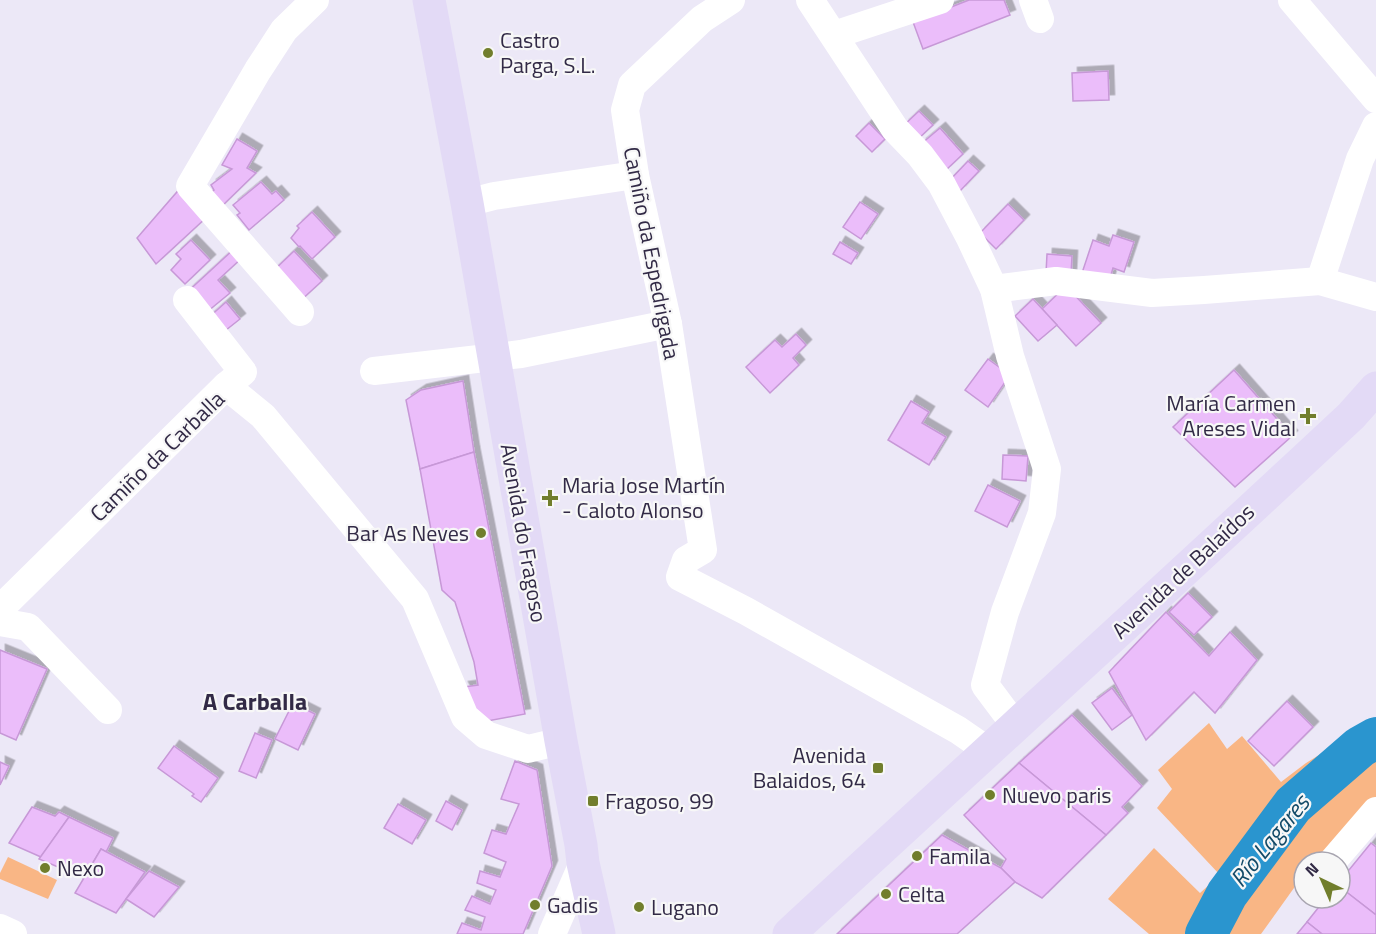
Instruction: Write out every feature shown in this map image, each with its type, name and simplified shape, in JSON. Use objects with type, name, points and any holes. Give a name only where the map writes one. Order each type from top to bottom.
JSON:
[{"type":"main road","name":"Avenida do Fragoso","points":[[429,0],[583,863],[598,933]]},
{"type":"main road","name":"Avenida de Balaídos","points":[[789,934],[987,750],[1189,568],[1351,416],[1376,388]]},
{"type":"street","points":[[300,312],[190,186],[284,30],[315,0]]},
{"type":"street","name":"Camiño da Espedrigada","points":[[731,0],[702,19],[632,85],[625,110],[635,175],[668,324],[703,550],[686,560],[680,578],[746,611],[958,730],[987,750]]},
{"type":"street","points":[[810,0],[895,129],[920,155],[941,183],[970,238],[994,289],[1010,356],[1047,469],[1042,513],[1005,612],[985,685],[1015,725]]},
{"type":"street","points":[[834,35],[940,0]]},
{"type":"street","points":[[1292,0],[1376,99]]},
{"type":"street","points":[[1320,281],[1360,159],[1376,126]]},
{"type":"street","points":[[467,203],[494,196],[635,175]]},
{"type":"street","points":[[994,289],[1056,281],[1152,293],[1320,281],[1376,297]]},
{"type":"street","points":[[187,300],[235,379]]},
{"type":"street","points":[[374,371],[521,354],[668,324]]},
{"type":"street","name":"Camiño da Carballa","points":[[0,607],[235,379],[415,599],[465,717],[486,735],[528,749],[561,741]]},
{"type":"street","points":[[0,622],[28,627],[108,710]]},
{"type":"street","points":[[1342,850],[1376,810]]},
{"type":"street","points":[[552,934],[583,863]]},
{"type":"street","points":[[0,928],[13,934]]},
{"type":"shaded area","points":[[1376,720],[1376,801],[1347,850],[1292,850],[1292,891],[1261,934],[1149,934],[1108,899],[1154,848],[1200,893],[1220,875],[1157,808],[1172,789],[1158,770],[1209,723],[1227,749],[1242,736],[1281,782],[1306,763]]},
{"type":"shaded area","points":[[8,857],[57,880],[48,899],[0,879],[0,873]]},
{"type":"building","points":[[969,0],[1004,0],[1010,15],[923,49],[913,22]]},
{"type":"building","points":[[1108,71],[1109,100],[1073,101],[1072,73]]},
{"type":"building","points":[[919,111],[933,125],[917,140],[904,125]]},
{"type":"building","points":[[869,123],[885,139],[872,152],[856,136]]},
{"type":"building","points":[[940,128],[963,154],[945,171],[921,144]]},
{"type":"building","points":[[237,139],[257,151],[247,168],[256,173],[219,209],[208,195],[214,190],[211,185],[232,169],[222,165]]},
{"type":"building","points":[[968,161],[979,171],[960,191],[949,181]]},
{"type":"building","points":[[261,182],[272,194],[276,191],[284,200],[249,230],[237,215],[240,213],[233,205]]},
{"type":"building","points":[[183,185],[208,216],[156,264],[137,238]]},
{"type":"building","points":[[860,202],[878,214],[861,239],[843,227]]},
{"type":"building","points":[[1008,204],[1024,220],[996,249],[980,233]]},
{"type":"building","points":[[312,212],[335,237],[312,259],[291,238],[299,228],[297,226]]},
{"type":"building","points":[[1113,235],[1134,242],[1124,272],[1113,268],[1108,285],[1081,276],[1093,240],[1109,246]]},
{"type":"building","points":[[191,240],[210,260],[185,284],[171,270],[181,259],[176,254]]},
{"type":"building","points":[[840,242],[858,253],[851,264],[833,254]]},
{"type":"building","points":[[235,248],[243,257],[218,280],[230,293],[202,316],[184,295]]},
{"type":"building","points":[[294,251],[322,281],[298,303],[271,273]]},
{"type":"building","points":[[1047,254],[1072,256],[1071,275],[1046,273]]},
{"type":"building","points":[[1066,286],[1101,323],[1076,346],[1042,309]]},
{"type":"building","points":[[1033,299],[1057,325],[1038,341],[1015,316]]},
{"type":"building","points":[[226,302],[240,319],[221,334],[207,319]]},
{"type":"building","points":[[796,334],[806,345],[793,358],[799,365],[770,393],[746,367],[775,340],[782,347]]},
{"type":"building","points":[[988,359],[1010,375],[988,407],[965,390]]},
{"type":"building","points":[[1234,370],[1292,436],[1235,487],[1173,427]]},
{"type":"building","points":[[463,381],[474,452],[420,469],[406,400],[421,390]]},
{"type":"building","points":[[911,401],[929,412],[922,423],[946,437],[929,465],[888,440]]},
{"type":"building","points":[[474,452],[525,714],[482,722],[463,687],[478,685],[474,662],[455,602],[442,590],[420,469]]},
{"type":"building","points":[[1003,455],[1028,456],[1026,481],[1002,479]]},
{"type":"building","points":[[988,485],[1020,501],[1007,527],[975,511]]},
{"type":"building","points":[[1188,593],[1212,617],[1194,635],[1169,612]]},
{"type":"building","points":[[1166,612],[1209,656],[1230,632],[1257,660],[1215,713],[1194,692],[1146,740],[1109,672]]},
{"type":"building","points":[[0,650],[47,669],[16,740],[0,733]]},
{"type":"building","points":[[1112,688],[1132,715],[1112,730],[1092,703]]},
{"type":"building","points":[[1287,701],[1313,727],[1274,766],[1248,741]]},
{"type":"building","points":[[293,703],[315,714],[298,750],[275,739]]},
{"type":"building","points":[[1072,715],[1142,786],[1122,807],[1128,813],[1106,835],[1019,763]]},
{"type":"building","points":[[255,733],[272,740],[256,778],[239,771]]},
{"type":"building","points":[[174,746],[218,778],[201,802],[192,796],[194,794],[158,768]]},
{"type":"building","points":[[515,761],[537,770],[552,866],[523,934],[457,934],[462,923],[481,930],[485,917],[465,910],[472,896],[490,904],[496,890],[477,883],[480,871],[500,877],[506,862],[484,853],[492,830],[506,834],[519,804],[501,799]]},
{"type":"building","points":[[0,762],[9,766],[0,785]]},
{"type":"building","points":[[1019,763],[1106,835],[1042,898],[1015,882],[1001,868],[1006,859],[964,815]]},
{"type":"building","points":[[446,801],[462,810],[452,830],[436,821]]},
{"type":"building","points":[[398,804],[426,820],[412,844],[384,828]]},
{"type":"building","points":[[32,807],[55,816],[59,812],[69,817],[41,857],[9,843]]},
{"type":"building","points":[[69,817],[113,838],[106,852],[101,849],[84,878],[39,859]]},
{"type":"building","points":[[942,835],[1001,868],[1015,882],[957,934],[837,934]]},
{"type":"building","points":[[1371,843],[1376,847],[1376,915],[1352,896],[1352,866]]},
{"type":"building","points":[[101,849],[145,872],[116,913],[75,893]]},
{"type":"building","points":[[149,871],[179,887],[154,917],[126,899]]},
{"type":"building","points":[[1352,896],[1376,915],[1376,934],[1322,934],[1307,922],[1316,910],[1352,910]]},
{"type":"building","points":[[1307,922],[1322,934],[1297,934]]},
{"type":"waterway","name":"Río Lagares","points":[[1206,934],[1227,894],[1293,805],[1360,747],[1376,738]]},
{"type":"place","name":"Castro Parga, S.L.","points":[[488,53]]},
{"type":"place","name":"María Carmen Areses Vidal","points":[[1308,416]]},
{"type":"place","name":"Maria Jose Martín - Caloto Alonso","points":[[550,498]]},
{"type":"place","name":"Bar As Neves","points":[[481,533]]},
{"type":"place","name":"Avenida Balaidos, 64","points":[[878,768]]},
{"type":"place","name":"Nuevo paris","points":[[990,795]]},
{"type":"place","name":"Fragoso, 99","points":[[593,801]]},
{"type":"place","name":"Famila","points":[[917,856]]},
{"type":"place","name":"Nexo","points":[[45,868]]},
{"type":"place","name":"Celta","points":[[886,894]]},
{"type":"place","name":"Gadis","points":[[535,905]]},
{"type":"place","name":"Lugano","points":[[639,907]]},
{"type":"district","name":"A Carballa","points":[[255,702]]}]
